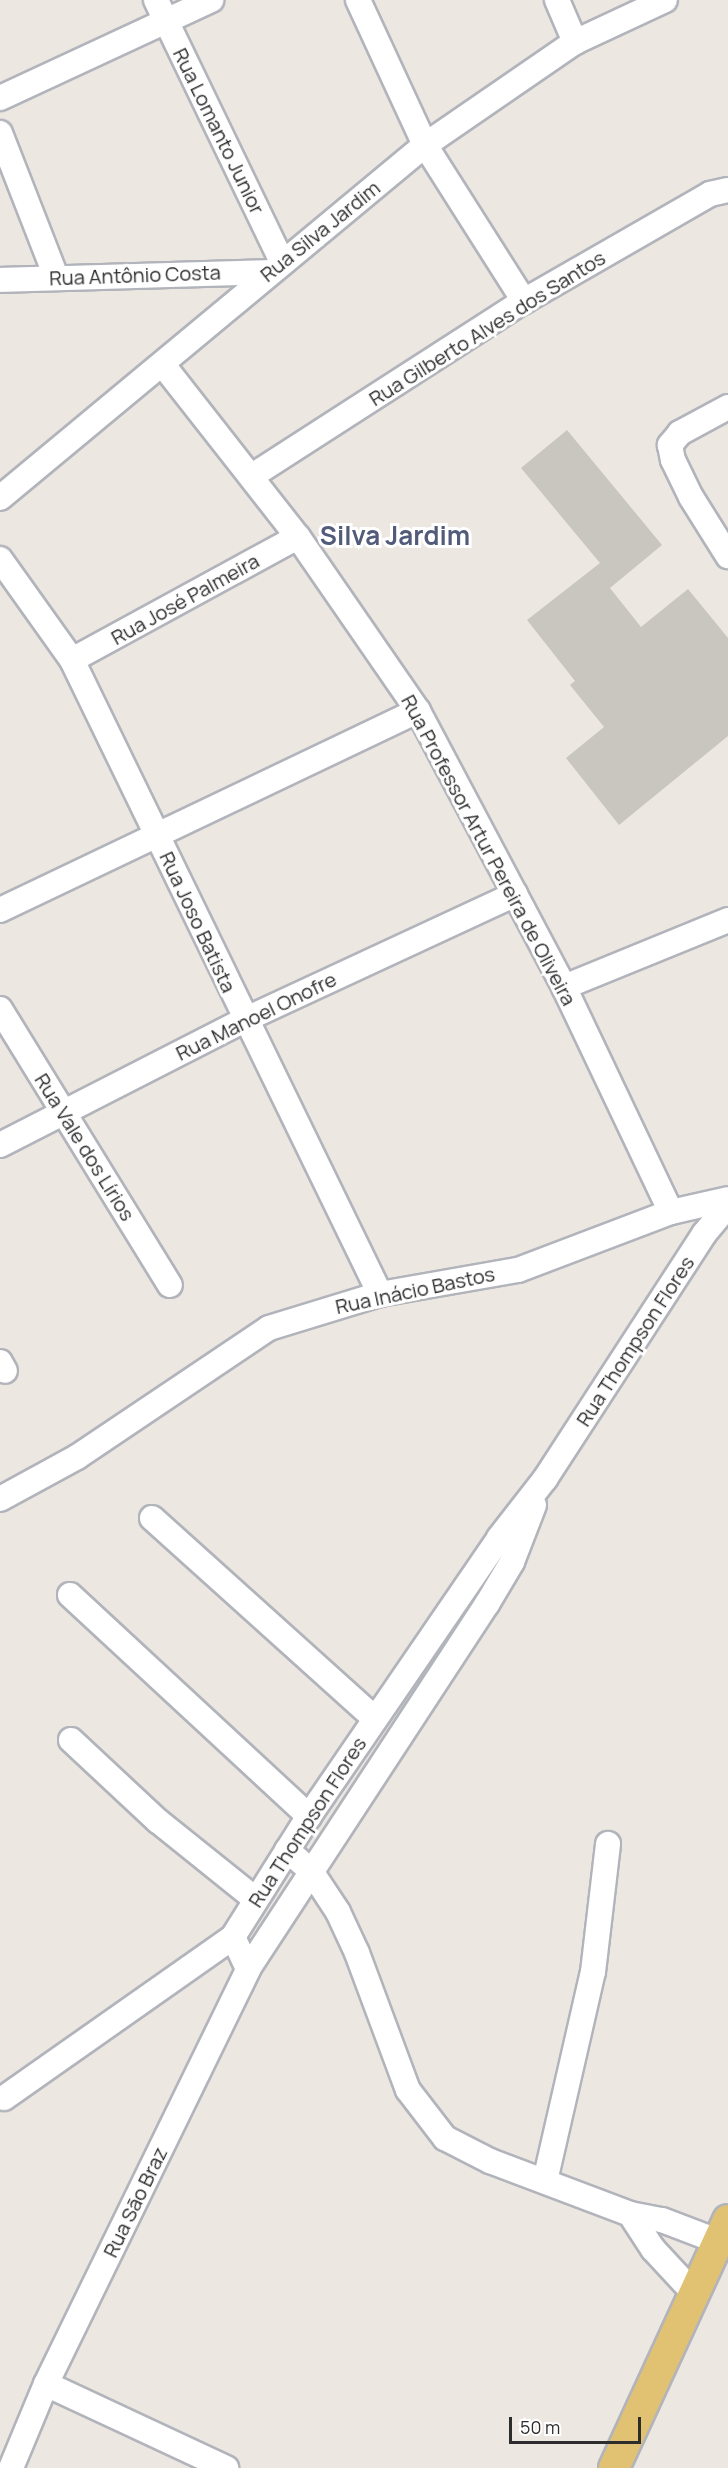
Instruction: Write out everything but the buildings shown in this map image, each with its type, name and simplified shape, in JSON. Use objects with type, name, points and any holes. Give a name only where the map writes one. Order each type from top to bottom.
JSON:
[{"type":"main road","points":[[614,2468],[722,2230]]},
{"type":"street","points":[[0,98],[160,11],[211,0]]},
{"type":"street","points":[[358,0],[425,145],[524,302]]},
{"type":"street","points":[[557,0],[575,42]]},
{"type":"street","name":"Rua Silva Jardim","points":[[0,498],[163,365],[276,267],[425,145],[575,42],[665,0]]},
{"type":"street","name":"Rua Lomanto Junior","points":[[160,11],[276,267]]},
{"type":"street","points":[[0,133],[56,277]]},
{"type":"street","name":"Rua Gilberto Alves dos Santos","points":[[252,476],[524,302],[710,194],[728,190]]},
{"type":"street","name":"Rua Antônio Costa","points":[[0,280],[276,267]]},
{"type":"street","name":"Rua Professor Artur Pereira de Oliveira","points":[[163,365],[298,537],[418,711],[564,987],[671,1212]]},
{"type":"street","points":[[728,407],[680,433],[670,445],[673,460],[691,497],[728,556]]},
{"type":"street","name":"Rua José Palmeira","points":[[72,660],[298,537]]},
{"type":"street","name":"Rua Joso Batista","points":[[0,559],[72,660],[244,1020],[380,1294]]},
{"type":"street","points":[[0,910],[418,711]]},
{"type":"street","name":"Rua Manoel Onofre","points":[[0,1145],[244,1020],[515,894]]},
{"type":"street","points":[[564,987],[728,920]]},
{"type":"street","name":"Rua Vale dos Lírios","points":[[0,1009],[170,1285]]},
{"type":"street","name":"Rua Inácio Bastos","points":[[0,1499],[77,1457],[269,1328],[380,1294],[518,1269],[671,1212],[728,1199]]},
{"type":"street","name":"Rua Thompson Flores","points":[[1,2096],[233,1937],[309,1816],[499,1538],[545,1479],[704,1234],[728,1205]]},
{"type":"street","name":"Rua Thompson Flores","points":[[248,1969],[512,1562],[545,1479]]},
{"type":"street","points":[[152,1518],[379,1713],[408,1725]]},
{"type":"street","points":[[70,1595],[309,1816]]},
{"type":"street","points":[[71,1740],[158,1821],[255,1899]]},
{"type":"street","points":[[545,2181],[594,1972],[608,1844]]},
{"type":"street","points":[[287,1850],[311,1871],[349,1935],[398,2069],[419,2108],[445,2138],[460,2148],[630,2214],[722,2230]]},
{"type":"street","points":[[233,1937],[248,1969]]},
{"type":"street","name":"Rua São Braz","points":[[11,2468],[46,2384],[248,1969]]},
{"type":"street","points":[[630,2214],[653,2249],[693,2292]]},
{"type":"street","points":[[46,2384],[226,2468]]},
{"type":"district","name":"Silva Jardim","points":[[395,536]]}]
